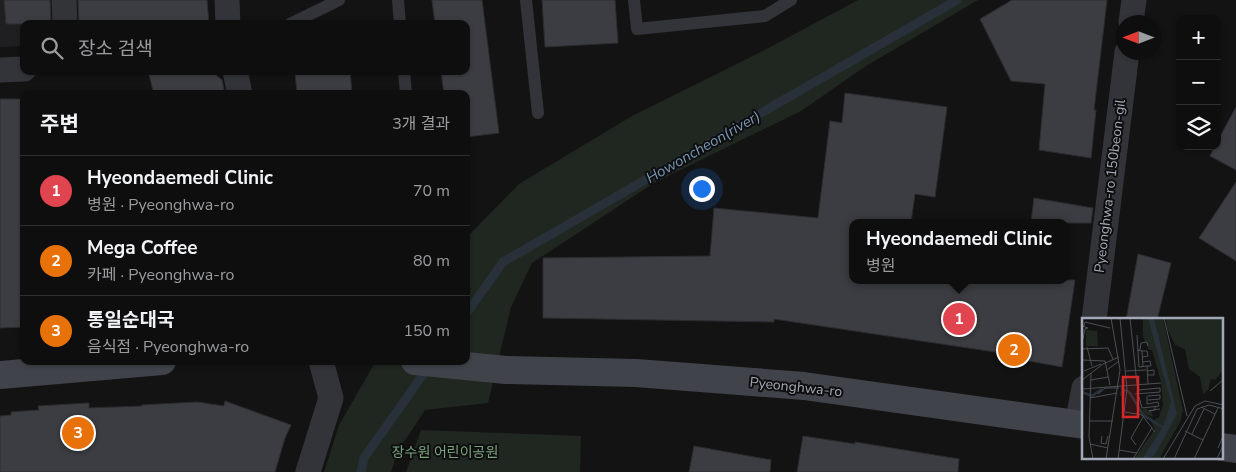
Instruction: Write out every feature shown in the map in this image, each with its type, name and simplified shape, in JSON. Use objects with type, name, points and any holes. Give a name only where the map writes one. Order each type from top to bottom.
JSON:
[{"type":"main road","points":[[0,375],[116,365]]},
{"type":"main road","name":"Pyeonghwa-ro","points":[[456,365],[506,370],[636,374],[804,386],[1080,424]]},
{"type":"street","points":[[64,0],[65,20]]},
{"type":"street","points":[[227,0],[228,20]]},
{"type":"street","points":[[1132,15],[1134,0]]},
{"type":"street","name":"Pyeonghwa-ro 150beon-gil","points":[[1094,318],[1126,60]]},
{"type":"street","points":[[0,70],[20,69]]},
{"type":"street","points":[[235,75],[239,90]]},
{"type":"street","points":[[308,472],[331,398],[322,365]]},
{"type":"street","points":[[1080,424],[1082,406]]},
{"type":"lane","points":[[298,20],[339,0]]},
{"type":"lane","points":[[398,0],[400,20]]},
{"type":"lane","points":[[526,0],[538,113]]},
{"type":"lane","points":[[634,0],[637,29],[765,16],[791,0]]},
{"type":"lane","points":[[404,75],[406,90]]},
{"type":"shaded area","points":[[0,0],[34,0],[26,20],[20,20],[20,46],[0,47]]},
{"type":"green space","points":[[858,0],[978,0],[866,66],[801,111],[654,183],[532,263],[511,307],[488,403],[425,410],[398,451],[391,472],[324,472],[339,425],[374,365],[470,365],[470,234],[519,184],[632,116],[759,53]]},
{"type":"green space","name":"장수원 어린이공원","points":[[421,430],[581,436],[580,472],[406,472]]},
{"type":"building","points":[[4,0],[50,0],[51,20],[20,20],[20,24],[6,24]]},
{"type":"building","points":[[78,0],[207,0],[209,20],[79,20]]},
{"type":"building","points":[[432,0],[482,0],[499,133],[470,137],[470,90],[443,90],[442,75],[470,75],[470,20],[434,20]]},
{"type":"building","points":[[542,0],[615,0],[618,43],[545,47]]},
{"type":"building","points":[[1012,0],[1107,0],[1094,110],[1096,110],[1091,158],[1039,150],[1045,84],[1011,81],[980,19]]},
{"type":"building","points":[[149,75],[216,75],[222,80],[224,90],[153,90]]},
{"type":"building","points":[[295,75],[350,75],[352,90],[297,90]]},
{"type":"building","points":[[845,93],[947,107],[935,197],[915,194],[912,219],[849,219],[849,284],[1069,284],[1069,280],[1075,280],[1062,367],[1002,356],[1002,353],[774,319],[774,322],[543,318],[543,258],[710,256],[714,208],[818,218],[830,121],[842,123]]},
{"type":"building","points":[[0,99],[20,99],[20,327],[0,328]]},
{"type":"building","points":[[1236,107],[1236,170],[1210,156],[1213,150],[1221,150],[1221,135]]},
{"type":"building","points":[[1236,182],[1236,261],[1199,238]]},
{"type":"building","points":[[1034,198],[1093,208],[1091,223],[1069,223],[1069,219],[1031,219]]},
{"type":"building","points":[[1138,254],[1171,263],[1157,318],[1126,318]]},
{"type":"building","points":[[225,401],[291,425],[275,472],[0,472],[0,416],[11,415],[11,412],[39,410],[38,406],[89,403],[89,408],[197,402],[224,406]]},
{"type":"building","points":[[803,436],[855,444],[855,442],[959,459],[958,472],[797,472]]},
{"type":"building","points":[[694,446],[771,460],[770,472],[689,472]]},
{"type":"waterway","name":"Howoncheon(river)","points":[[470,308],[503,262],[957,0]]},
{"type":"waterway","name":"Howoncheon(river)","points":[[361,472],[364,458],[429,366]]},
{"type":"place","name":"Hyeondaemedi Clinic","points":[[959,319]]},
{"type":"place","name":"Mega Coffee","points":[[1014,350]]},
{"type":"place","name":"통일순대국","points":[[78,433]]}]
